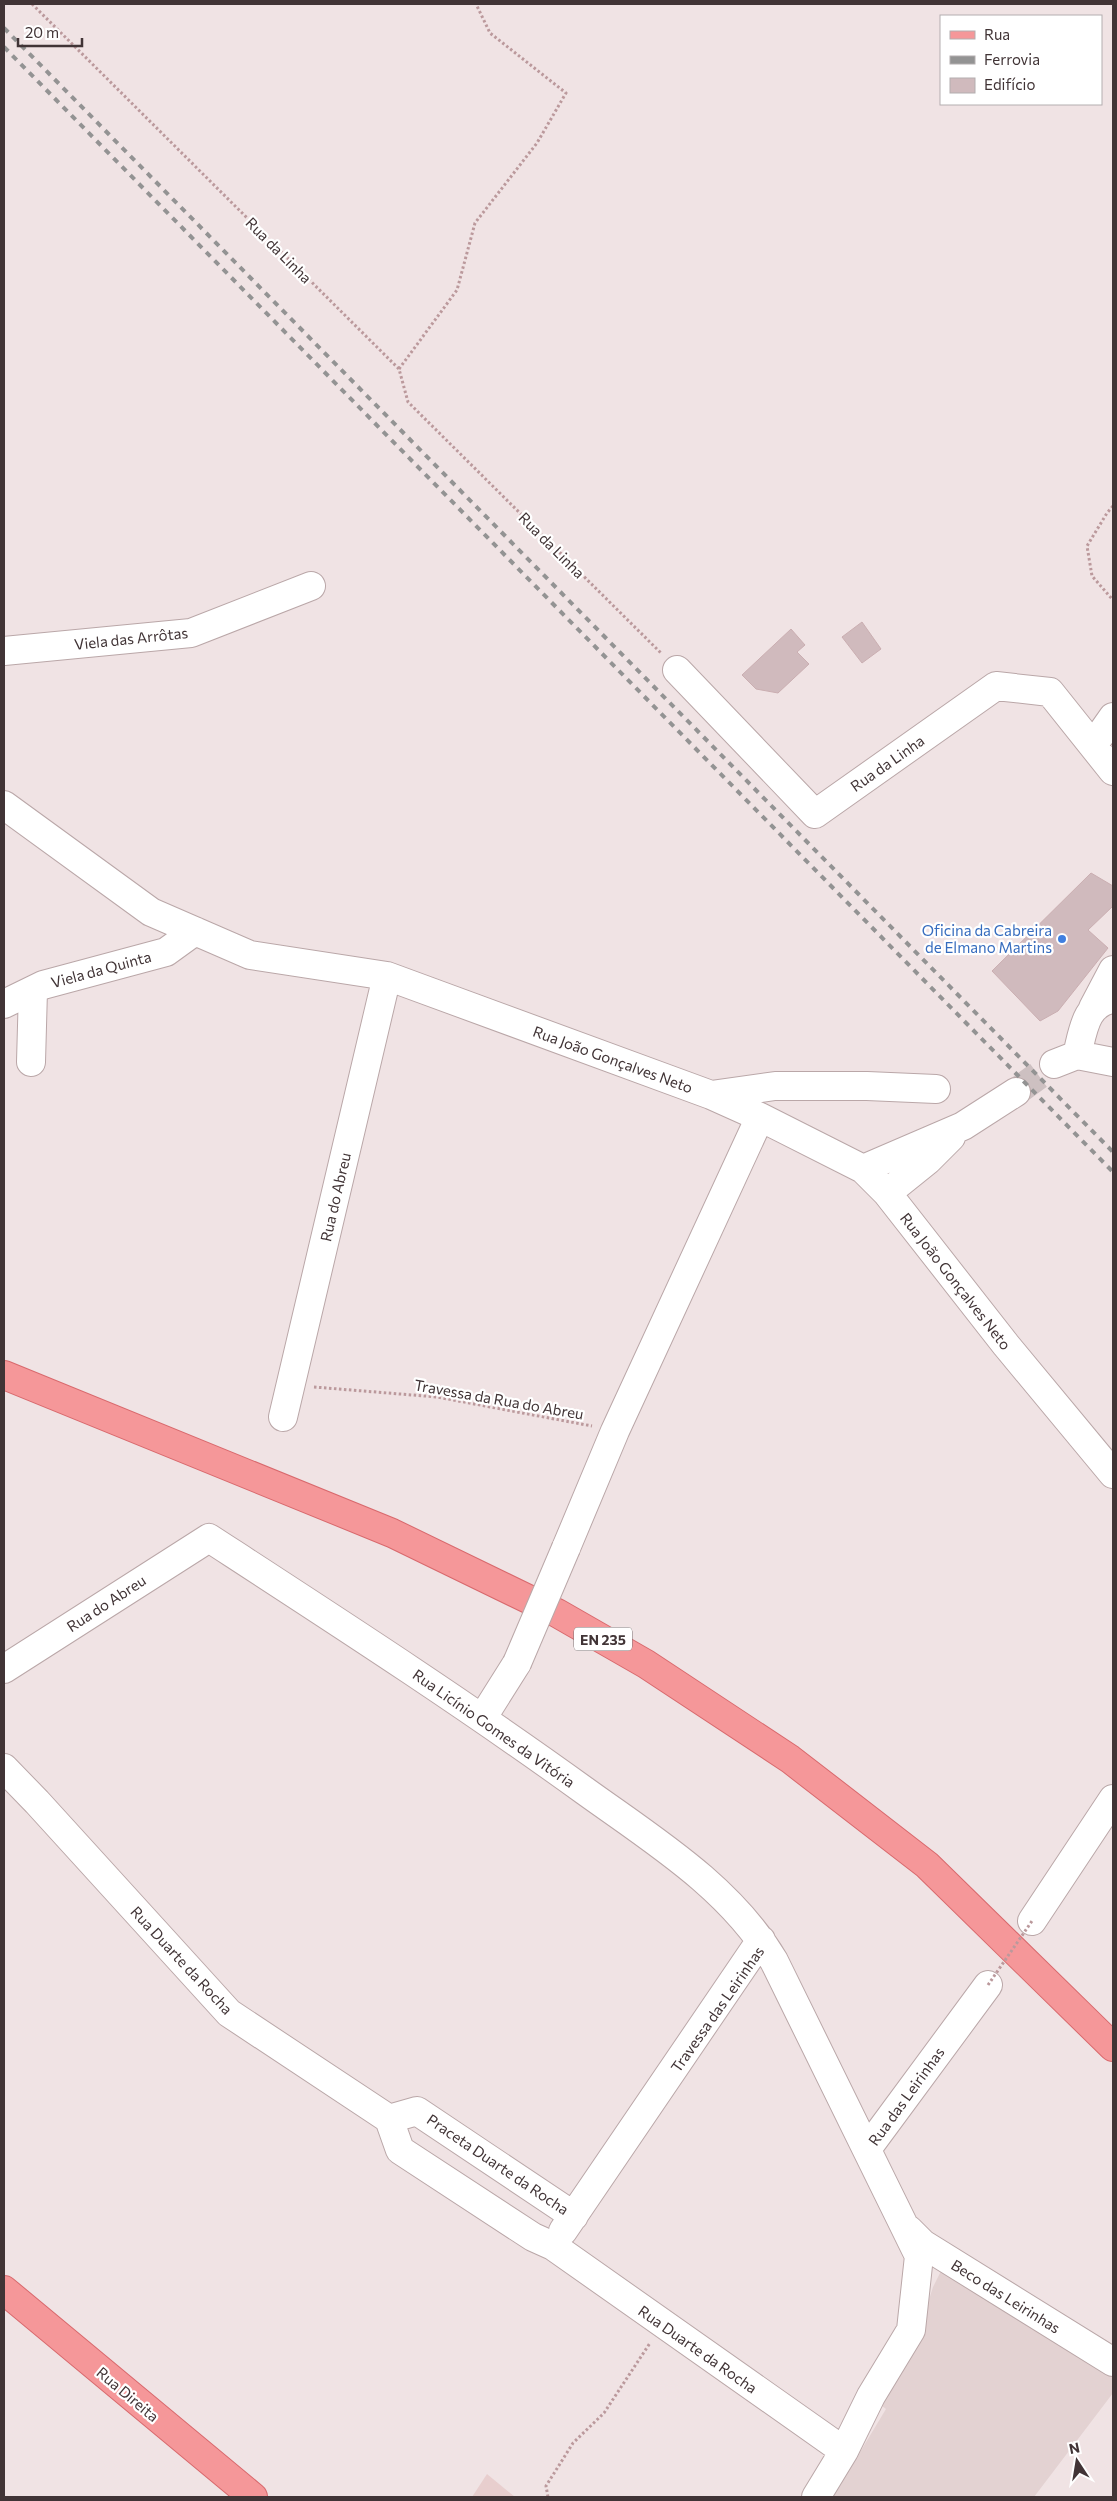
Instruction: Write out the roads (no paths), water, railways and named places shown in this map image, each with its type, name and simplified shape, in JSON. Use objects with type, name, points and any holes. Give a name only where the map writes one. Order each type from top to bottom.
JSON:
[{"type":"main road","name":"EN 235","points":[[4,1375],[392,1533],[557,1613],[646,1664],[790,1759],[927,1865],[1113,2047]]},
{"type":"main road","name":"Rua Direita","points":[[4,2290],[253,2497]]},
{"type":"street","name":"Viela das Arrôtas","points":[[4,651],[192,633],[310,586]]},
{"type":"street","name":"Rua da Linha","points":[[677,670],[815,814],[996,686],[1050,692],[1094,744],[1113,771]]},
{"type":"street","points":[[1094,744],[1113,717]]},
{"type":"street","name":"Rua João Gonçalves Neto","points":[[4,805],[151,912],[250,955],[387,976],[711,1095],[760,1116],[863,1170],[886,1193],[1006,1345],[1113,1474]]},
{"type":"street","name":"Viela da Quinta","points":[[4,1004],[43,985],[166,952],[195,931]]},
{"type":"street","points":[[1113,970],[1103,1004],[1086,1020],[1066,1059],[1113,1062]]},
{"type":"street","name":"Rua do Abreu","points":[[283,1417],[387,976]]},
{"type":"street","points":[[31,1062],[33,990]]},
{"type":"street","points":[[711,1095],[774,1086],[867,1086],[936,1089]]},
{"type":"street","points":[[863,1170],[963,1126],[1016,1092]]},
{"type":"street","points":[[483,1717],[517,1663],[615,1431],[760,1116]]},
{"type":"street","points":[[886,1193],[928,1160],[963,1126]]},
{"type":"street","name":"Rua do Abreu","points":[[4,1669],[209,1538]]},
{"type":"street","name":"Rua Licínio Gomes da Vitória","points":[[209,1538],[483,1717],[697,1872],[761,1940]]},
{"type":"street","name":"Rua Duarte da Rocha","points":[[4,1768],[229,2013],[389,2119]]},
{"type":"street","points":[[1032,1921],[1113,1799]]},
{"type":"street","name":"Travessa das Leirinhas","points":[[574,2216],[761,1940],[867,2150]]},
{"type":"street","name":"Rua das Leirinhas","points":[[816,2497],[844,2451],[871,2396],[911,2330],[919,2256],[867,2150],[988,1985]]},
{"type":"street","name":"Praceta Duarte da Rocha","points":[[389,2119],[417,2110],[574,2216],[552,2246]]},
{"type":"street","points":[[389,2119],[400,2150],[533,2237],[552,2246]]},
{"type":"street","name":"Beco das Leirinhas","points":[[903,2224],[924,2244],[1113,2362]]},
{"type":"street","name":"Rua Duarte da Rocha","points":[[552,2246],[844,2451]]},
{"type":"tunnel","points":[[1016,1092],[1054,1064]]},
{"type":"railway","points":[[4,28],[1113,1152]]},
{"type":"railway","points":[[4,47],[1113,1172]]},
{"type":"place","name":"Oficina da Cabreira de Elmano Martins","points":[[1062,939]]}]
